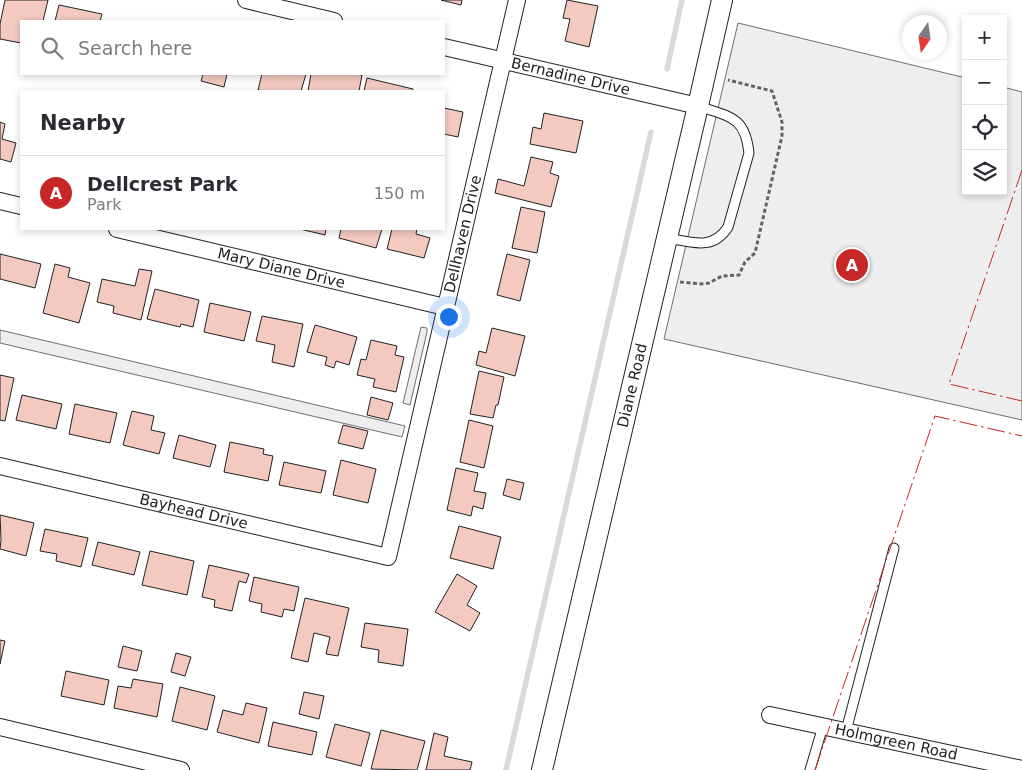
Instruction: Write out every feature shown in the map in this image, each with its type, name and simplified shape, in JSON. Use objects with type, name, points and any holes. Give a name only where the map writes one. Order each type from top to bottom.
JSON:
[{"type":"street","points":[[246,0],[330,20]]},
{"type":"street","name":"Dellhaven Drive","points":[[388,557],[517,0]]},
{"type":"street","name":"Diane Road","points":[[542,770],[722,0]]},
{"type":"street","name":"Bernadine Drive","points":[[445,47],[698,106]]},
{"type":"street","points":[[0,201],[20,206]]},
{"type":"street","name":"Mary Diane Drive","points":[[121,230],[445,307]]},
{"type":"street","name":"Bayhead Drive","points":[[0,466],[388,557]]},
{"type":"street","name":"Holmgreen Road","points":[[770,715],[846,731],[986,766],[1022,769]]},
{"type":"street","points":[[0,727],[180,770]]},
{"type":"lane","points":[[667,238],[699,244],[713,242],[723,236],[728,228],[750,153],[744,127],[731,117],[698,106]]},
{"type":"lane","points":[[846,731],[894,548]]},
{"type":"lane","points":[[810,770],[823,726]]},
{"type":"shaded area","points":[[738,23],[962,77],[962,195],[1007,195],[1007,88],[1022,92],[1022,420],[664,339]]},
{"type":"shaded area","points":[[421,327],[427,328],[427,332],[410,405],[403,403]]},
{"type":"shaded area","points":[[0,330],[405,426],[402,437],[0,343]]},
{"type":"building","points":[[5,0],[48,0],[43,20],[20,20],[20,43],[0,39],[0,24]]},
{"type":"building","points":[[441,0],[462,0],[461,5]]},
{"type":"building","points":[[567,0],[598,6],[589,47],[565,41],[570,19],[563,18]]},
{"type":"building","points":[[59,5],[102,14],[100,20],[55,20]]},
{"type":"building","points":[[203,75],[227,75],[224,87],[201,81]]},
{"type":"building","points":[[262,75],[306,75],[301,90],[258,90]]},
{"type":"building","points":[[311,75],[362,75],[359,90],[308,90]]},
{"type":"building","points":[[367,78],[413,89],[413,90],[364,90]]},
{"type":"building","points":[[445,108],[463,112],[458,137],[445,134]]},
{"type":"building","points":[[544,113],[583,121],[576,153],[530,144],[533,127],[541,129]]},
{"type":"building","points":[[0,122],[5,124],[2,139],[16,143],[11,162],[0,159]]},
{"type":"building","points":[[531,157],[553,162],[550,173],[559,176],[551,207],[495,193],[498,179],[524,186]]},
{"type":"building","points":[[521,207],[545,212],[537,253],[512,248]]},
{"type":"building","points":[[304,230],[326,230],[325,235]]},
{"type":"building","points":[[341,230],[382,230],[376,248],[339,238]]},
{"type":"building","points":[[392,230],[417,230],[416,234],[430,238],[424,258],[387,249]]},
{"type":"building","points":[[0,254],[41,264],[35,288],[0,279]]},
{"type":"building","points":[[507,254],[530,260],[520,301],[497,295]]},
{"type":"building","points":[[55,264],[70,268],[68,277],[90,283],[79,323],[43,313]]},
{"type":"building","points":[[139,269],[152,271],[141,320],[113,313],[114,306],[97,302],[102,279],[135,286]]},
{"type":"building","points":[[155,289],[199,300],[193,327],[181,324],[180,327],[147,319]]},
{"type":"building","points":[[210,303],[251,312],[244,341],[204,332]]},
{"type":"building","points":[[262,316],[303,324],[294,367],[272,362],[275,345],[256,341]]},
{"type":"building","points":[[315,325],[357,337],[349,365],[336,361],[334,368],[325,365],[327,357],[307,352]]},
{"type":"building","points":[[492,328],[525,336],[515,376],[476,365],[479,351],[486,353]]},
{"type":"building","points":[[371,340],[397,346],[395,355],[404,357],[396,392],[373,387],[375,379],[357,375],[361,359],[366,360]]},
{"type":"building","points":[[479,371],[504,377],[493,418],[470,414]]},
{"type":"building","points":[[0,375],[14,378],[5,421],[0,420]]},
{"type":"building","points":[[22,395],[62,404],[56,429],[16,420]]},
{"type":"building","points":[[371,397],[393,403],[388,420],[367,415]]},
{"type":"building","points":[[75,404],[117,413],[110,443],[69,434]]},
{"type":"building","points":[[132,411],[154,416],[151,430],[165,433],[159,454],[123,445]]},
{"type":"building","points":[[469,420],[493,426],[484,468],[460,462]]},
{"type":"building","points":[[343,425],[368,431],[363,449],[338,443]]},
{"type":"building","points":[[179,435],[216,445],[210,467],[173,458]]},
{"type":"building","points":[[230,442],[264,449],[263,454],[273,456],[268,481],[224,472]]},
{"type":"building","points":[[341,460],[376,469],[368,503],[333,495]]},
{"type":"building","points":[[284,462],[326,471],[321,493],[279,485]]},
{"type":"building","points":[[456,468],[478,473],[474,491],[486,493],[483,509],[473,506],[471,516],[447,510]]},
{"type":"building","points":[[507,479],[524,483],[520,500],[503,495]]},
{"type":"building","points":[[0,515],[34,523],[26,556],[0,549]]},
{"type":"building","points":[[459,526],[501,537],[493,569],[450,558]]},
{"type":"building","points":[[45,529],[88,538],[81,567],[56,561],[57,554],[40,551]]},
{"type":"building","points":[[98,542],[140,552],[134,575],[92,565]]},
{"type":"building","points":[[150,551],[194,561],[187,595],[142,585]]},
{"type":"building","points":[[209,565],[249,574],[246,583],[239,581],[232,611],[214,607],[215,600],[202,597]]},
{"type":"building","points":[[457,574],[477,586],[467,605],[480,613],[470,631],[435,612]]},
{"type":"building","points":[[254,577],[299,587],[294,611],[284,609],[282,617],[261,612],[262,604],[249,601]]},
{"type":"building","points":[[305,598],[349,608],[338,656],[326,654],[330,637],[314,633],[308,662],[291,658]]},
{"type":"building","points":[[365,623],[408,629],[403,666],[378,662],[379,650],[361,647]]},
{"type":"building","points":[[0,640],[5,641],[0,664]]},
{"type":"building","points":[[123,646],[142,651],[137,671],[118,667]]},
{"type":"building","points":[[176,653],[191,657],[185,676],[171,672]]},
{"type":"building","points":[[66,671],[109,680],[104,705],[61,696]]},
{"type":"building","points":[[133,679],[163,684],[157,717],[114,708],[118,686],[131,688]]},
{"type":"building","points":[[180,687],[215,696],[207,730],[172,721]]},
{"type":"building","points":[[304,692],[324,696],[319,719],[299,714]]},
{"type":"building","points":[[246,703],[267,708],[259,743],[217,732],[223,710],[243,715]]},
{"type":"building","points":[[273,722],[317,732],[312,755],[268,746]]},
{"type":"building","points":[[335,724],[370,733],[361,766],[326,757]]},
{"type":"building","points":[[381,730],[425,741],[417,770],[371,769]]},
{"type":"building","points":[[434,733],[448,737],[444,756],[472,762],[470,770],[426,770]]},
{"type":"waterway","points":[[667,69],[682,0]]},
{"type":"waterway","points":[[506,770],[651,132]]},
{"type":"power","points":[[1022,170],[949,384],[1022,401]]},
{"type":"power","points":[[815,770],[935,416],[1022,436]]},
{"type":"place","name":"Dellcrest Park","points":[[852,265]]}]
